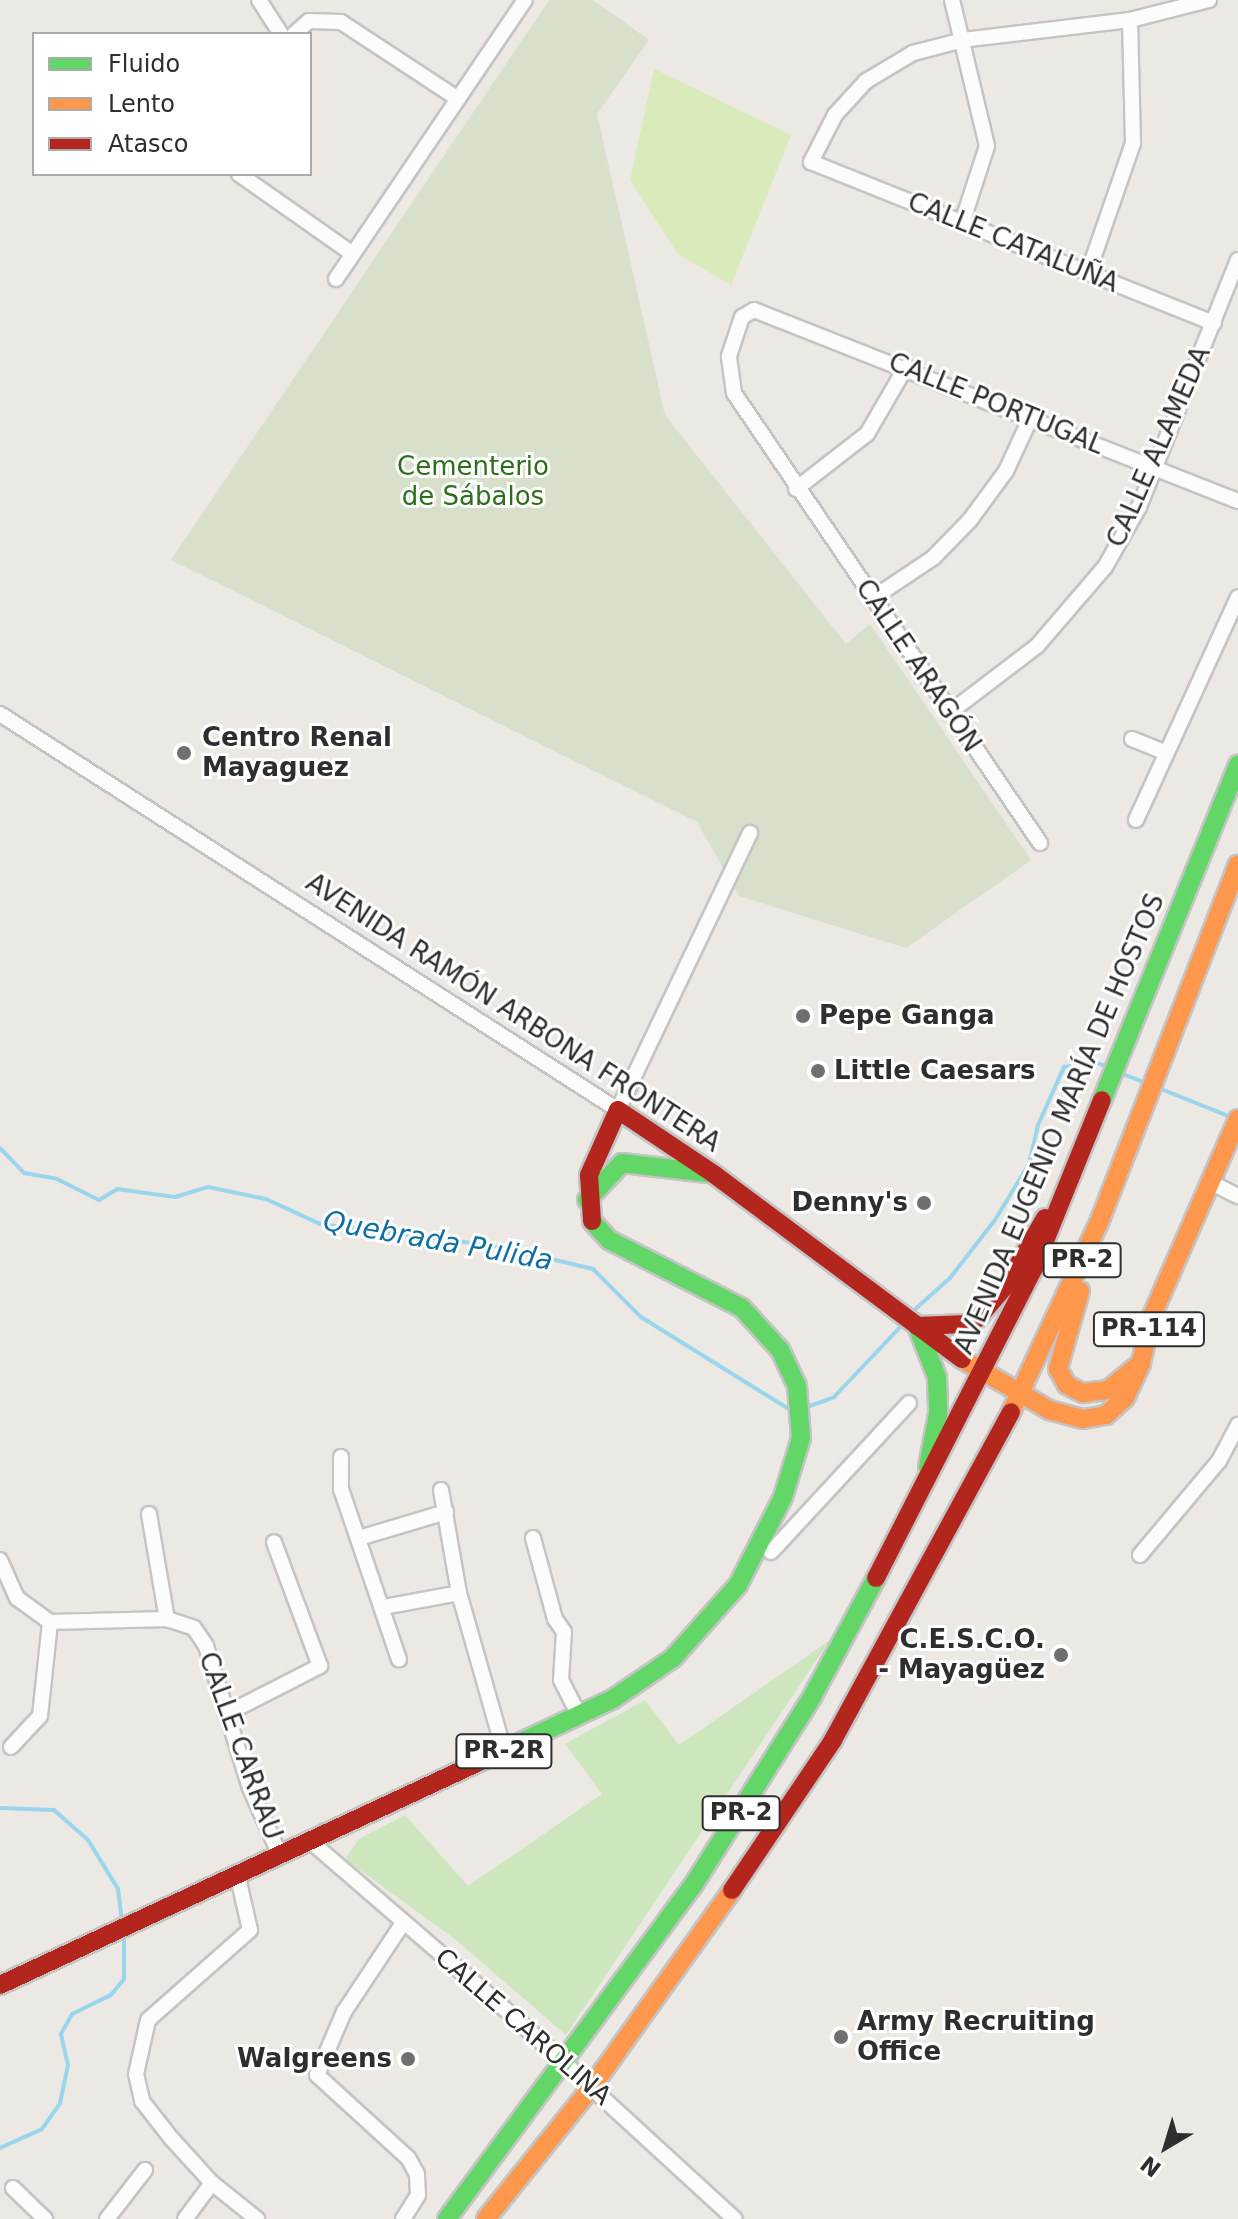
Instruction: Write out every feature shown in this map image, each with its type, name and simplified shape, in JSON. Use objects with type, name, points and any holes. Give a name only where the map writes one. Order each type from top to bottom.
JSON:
[{"type":"main road","name":"AVENIDA EUGENIO MARÍA DE HOSTOS","points":[[447,2219],[566,2064],[764,1778],[924,1491],[1034,1268],[1238,765]]},
{"type":"main road","name":"PR-2","points":[[486,2219],[591,2088],[833,1740],[1019,1396],[1100,1220],[1238,865]]},
{"type":"main road","name":"AVENIDA RAMÓN ARBONA FRONTERA","points":[[618,1110],[715,1175],[983,1375]]},
{"type":"main road","points":[[587,1201],[589,1175],[618,1110]]},
{"type":"main road","name":"PR-114","points":[[983,1375],[1019,1396],[1083,1419],[1106,1415],[1125,1398],[1141,1363],[1151,1318],[1238,1119]]},
{"type":"main road","points":[[587,1201],[622,1163],[715,1175]]},
{"type":"main road","points":[[924,1491],[938,1414],[937,1377],[916,1326],[967,1324],[978,1318],[1020,1263],[1071,1172]]},
{"type":"main road","name":"PR-2R","points":[[0,1985],[151,1918],[279,1853],[613,1699],[673,1658],[738,1585],[783,1497],[801,1438],[797,1386],[780,1350],[742,1308],[609,1240],[592,1224],[587,1201]]},
{"type":"main road","points":[[1100,1220],[1058,1369],[1067,1385],[1083,1393],[1108,1390],[1141,1363]]},
{"type":"street","points":[[259,0],[280,32]]},
{"type":"street","points":[[336,279],[525,0]]},
{"type":"street","points":[[952,0],[987,146],[962,223]]},
{"type":"street","points":[[963,40],[1130,20],[1209,0]]},
{"type":"street","points":[[1088,273],[1133,143],[1130,20]]},
{"type":"street","points":[[296,32],[309,21],[341,22],[458,99]]},
{"type":"street","name":"CALLE CATALUÑA","points":[[963,40],[913,53],[866,81],[835,115],[811,162],[1214,323]]},
{"type":"street","points":[[242,176],[353,254]]},
{"type":"street","name":"CALLE ALAMEDA","points":[[949,713],[1011,670],[1064,619],[1124,536],[1155,468],[1238,260]]},
{"type":"street","name":"CALLE PORTUGAL","points":[[754,310],[906,367],[1238,501]]},
{"type":"street","name":"CALLE ARAGÓN","points":[[754,310],[742,317],[729,356],[734,393],[796,489],[1040,843]]},
{"type":"street","points":[[796,489],[867,434],[906,367]]},
{"type":"street","points":[[873,598],[961,531],[1006,471],[1031,417]]},
{"type":"street","points":[[1136,820],[1238,597]]},
{"type":"street","name":"AVENIDA RAMÓN ARBONA FRONTERA","points":[[0,714],[618,1110]]},
{"type":"street","points":[[1132,739],[1166,753]]},
{"type":"street","points":[[618,1110],[750,833]]},
{"type":"street","points":[[1210,1182],[1238,1196]]},
{"type":"street","points":[[771,1552],[909,1403]]},
{"type":"street","points":[[1140,1555],[1219,1461],[1238,1425]]},
{"type":"street","points":[[341,1457],[341,1489],[399,1659]]},
{"type":"street","points":[[441,1490],[459,1593],[504,1751]]},
{"type":"street","points":[[783,1497],[806,1515]]},
{"type":"street","points":[[359,1538],[446,1512]]},
{"type":"street","points":[[0,1560],[17,1598],[50,1622],[167,1619],[149,1514]]},
{"type":"street","points":[[533,1538],[555,1619],[564,1632],[561,1680],[579,1715]]},
{"type":"street","points":[[226,1714],[320,1666],[274,1542]]},
{"type":"street","points":[[383,1607],[459,1593]]},
{"type":"street","name":"CALLE CARRAU","points":[[167,1619],[194,1628],[206,1646],[226,1714],[279,1853]]},
{"type":"street","points":[[11,1747],[40,1716],[50,1622]]},
{"type":"street","name":"CALLE CAROLINA","points":[[309,1840],[566,2064],[735,2219]]},
{"type":"street","points":[[237,1873],[250,1930],[148,2020],[136,2074],[142,2101],[212,2183],[257,2219]]},
{"type":"street","points":[[403,1923],[344,2012],[317,2075],[408,2158],[417,2174],[418,2195],[403,2219]]},
{"type":"street","points":[[107,2219],[145,2170]]},
{"type":"street","points":[[185,2219],[212,2183]]},
{"type":"street","points":[[13,2188],[45,2219]]},
{"type":"green space","name":"Cementerio de Sábalos","points":[[549,0],[593,0],[649,40],[597,114],[665,415],[846,644],[870,624],[1031,860],[906,948],[739,896],[697,822],[171,560]]},
{"type":"green space","points":[[654,69],[791,135],[731,285],[678,254],[630,180]]},
{"type":"green space","points":[[830,1640],[566,2035],[456,1940],[345,1859],[359,1839],[405,1815],[468,1886],[602,1794],[565,1744],[645,1700],[679,1745]]},
{"type":"waterway","name":"Quebrada Pulida","points":[[912,1312],[950,1278],[995,1220],[1029,1164],[1038,1125],[1064,1067],[1095,1062],[1105,1066]]},
{"type":"waterway","name":"Quebrada Pulida","points":[[1120,1073],[1146,1083]]},
{"type":"waterway","name":"Quebrada Pulida","points":[[1161,1089],[1231,1117]]},
{"type":"waterway","name":"Quebrada Pulida","points":[[0,1148],[24,1173],[57,1179],[99,1200],[117,1189],[175,1197],[208,1187],[266,1199],[320,1224],[496,1246],[593,1269],[641,1317],[792,1411]]},
{"type":"waterway","name":"Quebrada Pulida","points":[[807,1407],[834,1397],[902,1325]]},
{"type":"waterway","points":[[0,1808],[54,1810],[88,1840],[118,1889],[122,1921]]},
{"type":"waterway","points":[[0,2148],[42,2129],[60,2103],[68,2065],[61,2034],[72,2014],[111,1995],[124,1979],[124,1934]]},
{"type":"traffic: fast","points":[[1102,1100],[1238,765]]},
{"type":"traffic: fast","points":[[587,1200],[622,1163],[707,1173]]},
{"type":"traffic: fast","points":[[479,1762],[613,1699],[673,1658],[738,1585],[783,1497],[801,1438],[797,1386],[780,1350],[742,1308],[609,1240],[592,1221]]},
{"type":"traffic: fast","points":[[917,1326],[937,1377],[938,1414],[928,1467]]},
{"type":"traffic: fast","points":[[447,2219],[694,1884],[812,1697],[876,1578]]},
{"type":"traffic: slow","points":[[1011,1412],[1100,1220],[1238,865]]},
{"type":"traffic: slow","points":[[962,1359],[1049,1410],[1083,1419],[1106,1415],[1125,1398],[1141,1363],[1151,1318],[1238,1119]]},
{"type":"traffic: slow","points":[[1080,1291],[1058,1369],[1067,1385],[1083,1393],[1108,1390],[1141,1363]]},
{"type":"traffic: slow","points":[[486,2219],[591,2088],[732,1890]]},
{"type":"traffic: jam","points":[[876,1578],[1034,1268],[1102,1100]]},
{"type":"traffic: jam","points":[[592,1221],[589,1175],[618,1110],[715,1175],[962,1359]]},
{"type":"traffic: jam","points":[[917,1326],[967,1324],[978,1318],[1007,1284],[1045,1218]]},
{"type":"traffic: jam","points":[[732,1890],[833,1740],[1011,1412]]},
{"type":"traffic: jam","points":[[0,1985],[479,1762]]},
{"type":"place","name":"Centro Renal Mayaguez","points":[[184,753]]},
{"type":"place","name":"Pepe Ganga","points":[[803,1016]]},
{"type":"place","name":"Little Caesars","points":[[818,1071]]},
{"type":"place","name":"Denny's","points":[[924,1203]]},
{"type":"place","name":"C.E.S.C.O. - Mayagüez","points":[[1061,1655]]},
{"type":"place","name":"Army Recruiting Office","points":[[841,2037]]},
{"type":"place","name":"Walgreens","points":[[408,2059]]}]
